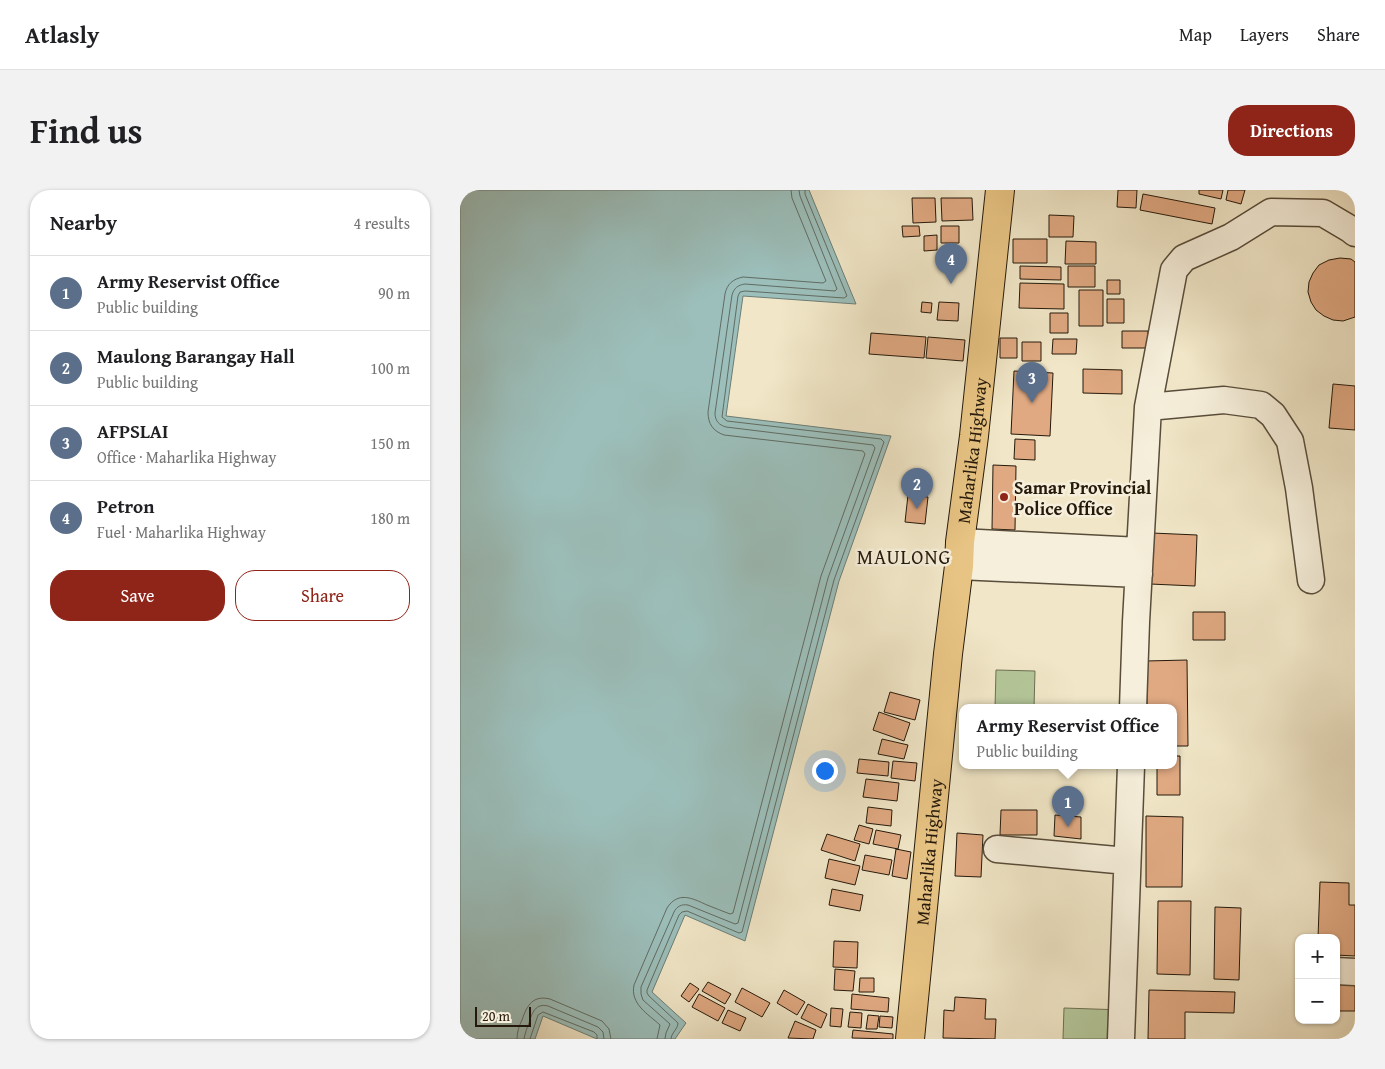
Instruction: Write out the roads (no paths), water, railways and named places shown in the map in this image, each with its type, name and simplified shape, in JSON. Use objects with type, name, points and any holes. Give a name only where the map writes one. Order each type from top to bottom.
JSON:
[{"type":"highway","name":"Maharlika Highway","points":[[910,1039],[948,654],[974,436],[1000,190]]},
{"type":"lane","points":[[1133,704],[1148,407],[1174,270],[1184,258],[1231,237],[1271,212],[1323,213],[1355,233]]},
{"type":"lane","points":[[1148,407],[1224,400],[1261,405],[1273,414],[1290,440],[1299,488],[1311,580]]},
{"type":"lane","points":[[959,554],[1139,563]]},
{"type":"lane","points":[[1121,1039],[1131,769]]},
{"type":"lane","points":[[998,850],[1127,861]]},
{"type":"lane","points":[[1340,971],[1355,972]]},
{"type":"water","points":[[460,190],[809,190],[856,304],[743,296],[726,416],[891,436],[839,581],[745,941],[685,915],[652,992],[686,1023],[675,1039],[597,1039],[543,1016],[535,1039],[460,1039]]},
{"type":"place","name":"Petron","points":[[951,284]]},
{"type":"place","name":"AFPSLAI","points":[[1032,403]]},
{"type":"place","name":"Samar Provincial Police Office","points":[[1004,497]]},
{"type":"place","name":"Maulong Barangay Hall","points":[[917,509]]},
{"type":"place","name":"Army Reservist Office","points":[[1068,827]]},
{"type":"district","name":"MAULONG","points":[[904,556]]}]
